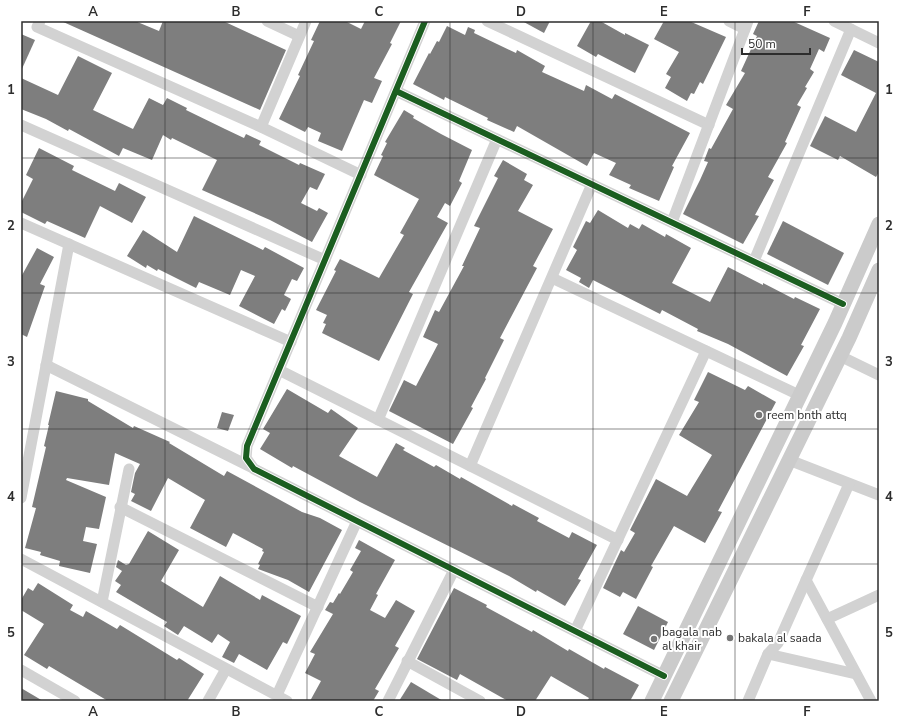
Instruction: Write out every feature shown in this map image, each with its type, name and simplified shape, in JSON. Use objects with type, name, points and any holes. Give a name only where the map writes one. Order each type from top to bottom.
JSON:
[{"type":"main road","points":[[652,701],[800,396],[879,224]]},
{"type":"main road","points":[[671,701],[840,356],[879,270]]},
{"type":"street","points":[[40,21],[37,27],[261,127],[361,175]]},
{"type":"street","points":[[267,21],[299,36]]},
{"type":"street","points":[[261,127],[306,21]]},
{"type":"street","points":[[254,469],[246,458],[246,453],[279,370],[425,21]]},
{"type":"street","points":[[487,21],[709,125]]},
{"type":"street","points":[[672,222],[747,25],[729,21]]},
{"type":"street","points":[[834,21],[879,43]]},
{"type":"street","points":[[754,261],[851,29]]},
{"type":"street","points":[[396,91],[843,304]]},
{"type":"street","points":[[21,125],[325,260]]},
{"type":"street","points":[[378,420],[497,139]]},
{"type":"street","points":[[470,466],[592,184]]},
{"type":"street","points":[[21,223],[291,342]]},
{"type":"street","points":[[21,498],[23,479],[68,244]]},
{"type":"street","points":[[552,278],[800,396]]},
{"type":"street","points":[[575,631],[706,351]]},
{"type":"street","points":[[840,356],[879,375]]},
{"type":"street","points":[[46,365],[664,676]]},
{"type":"street","points":[[279,370],[618,540]]},
{"type":"street","points":[[789,460],[879,495]]},
{"type":"street","points":[[102,602],[120,506],[129,469]]},
{"type":"street","points":[[748,701],[768,654],[778,643],[849,484]]},
{"type":"street","points":[[120,506],[318,607]]},
{"type":"street","points":[[277,696],[357,521]]},
{"type":"street","points":[[21,559],[287,701]]},
{"type":"street","points":[[388,701],[454,570]]},
{"type":"street","points":[[806,580],[871,701]]},
{"type":"street","points":[[827,619],[879,595]]},
{"type":"street","points":[[768,654],[856,674]]},
{"type":"street","points":[[407,662],[480,701]]},
{"type":"street","points":[[208,701],[226,668]]},
{"type":"street","points":[[21,670],[75,701]]},
{"type":"building","points":[[61,21],[135,21],[159,31],[163,21],[223,21],[286,50],[260,110]]},
{"type":"building","points":[[320,21],[345,21],[361,29],[365,21],[401,21],[390,43],[392,44],[374,78],[382,81],[372,103],[364,100],[342,151],[318,141],[321,133],[308,127],[305,132],[279,119],[300,76],[298,75],[314,41],[311,40]]},
{"type":"building","points":[[522,21],[550,21],[544,33]]},
{"type":"building","points":[[591,21],[600,21],[625,35],[625,33],[649,45],[635,73],[598,54],[596,57],[577,46]]},
{"type":"building","points":[[664,21],[689,21],[726,37],[703,84],[700,82],[694,94],[691,93],[687,101],[665,88],[671,77],[666,74],[679,52],[654,39]]},
{"type":"building","points":[[759,21],[792,21],[830,38],[824,52],[819,49],[810,69],[814,72],[797,105],[801,107],[785,142],[787,143],[768,177],[774,180],[755,215],[759,216],[743,244],[683,214],[708,162],[704,161],[709,148],[711,149],[733,109],[726,105],[745,73],[741,71],[757,36],[753,34]]},
{"type":"building","points":[[447,26],[465,35],[468,27],[475,30],[474,33],[516,53],[517,50],[545,66],[542,72],[584,91],[586,85],[612,99],[615,94],[690,133],[672,166],[674,167],[659,201],[629,188],[631,185],[609,175],[616,163],[594,153],[587,166],[517,126],[514,132],[487,120],[488,118],[445,97],[444,100],[413,84],[429,53],[430,54],[437,41],[439,42]]},
{"type":"building","points":[[21,34],[35,40],[21,71]]},
{"type":"building","points":[[854,50],[879,62],[879,172],[876,177],[840,156],[838,160],[810,146],[825,116],[856,132],[876,93],[841,75]]},
{"type":"building","points":[[78,56],[112,73],[93,110],[133,129],[149,98],[163,105],[167,98],[187,108],[186,110],[244,138],[246,134],[261,141],[259,145],[299,165],[300,163],[325,174],[317,190],[310,187],[301,203],[317,211],[319,208],[328,213],[312,242],[270,220],[202,190],[217,160],[172,138],[171,140],[163,135],[152,160],[123,148],[119,156],[69,129],[68,131],[46,119],[21,109],[21,78],[58,95]]},
{"type":"building","points":[[404,110],[414,116],[413,118],[472,150],[459,181],[462,183],[450,206],[445,203],[437,217],[448,223],[409,292],[413,294],[379,361],[322,333],[326,324],[323,323],[327,315],[316,310],[336,271],[334,270],[340,259],[379,278],[404,235],[400,233],[419,199],[374,175],[383,156],[381,155],[387,143],[385,142]]},
{"type":"building","points":[[39,148],[74,166],[72,170],[115,191],[119,183],[146,197],[132,223],[100,206],[85,238],[47,221],[45,224],[21,212],[21,203],[33,179],[26,175]]},
{"type":"building","points":[[503,160],[527,174],[524,180],[533,185],[518,211],[553,229],[533,266],[537,268],[500,338],[504,340],[471,407],[473,408],[453,444],[389,411],[404,380],[416,386],[438,344],[423,337],[435,310],[439,312],[464,266],[462,266],[480,228],[474,226],[498,178],[494,176]]},
{"type":"building","points":[[598,210],[628,228],[630,224],[639,229],[642,224],[665,237],[666,234],[691,248],[672,283],[710,302],[728,267],[763,285],[763,283],[794,299],[795,297],[820,309],[801,345],[804,346],[787,376],[728,344],[697,331],[698,329],[662,310],[660,314],[593,280],[589,288],[579,282],[581,278],[566,270],[577,250],[573,247],[586,221],[590,223]]},
{"type":"building","points":[[194,216],[263,250],[265,247],[304,268],[297,281],[292,279],[284,295],[291,299],[285,311],[282,309],[274,324],[239,306],[255,276],[241,270],[230,295],[199,282],[196,288],[158,269],[157,271],[147,265],[146,268],[127,256],[143,230],[177,252]]},
{"type":"building","points":[[783,221],[844,253],[828,285],[767,254]]},
{"type":"building","points":[[37,248],[54,257],[40,284],[45,286],[27,337],[21,334],[21,277]]},
{"type":"building","points":[[708,372],[745,390],[748,386],[776,402],[718,511],[722,512],[705,543],[674,526],[651,566],[653,567],[636,599],[623,592],[620,597],[603,588],[621,550],[624,552],[635,533],[630,530],[656,479],[687,496],[712,455],[679,435],[699,402],[694,400]]},
{"type":"building","points":[[287,389],[328,413],[331,409],[358,428],[339,456],[377,477],[396,443],[405,448],[403,450],[434,467],[436,465],[460,479],[461,477],[512,506],[513,504],[539,518],[537,521],[569,538],[572,532],[597,545],[578,579],[581,580],[565,606],[537,590],[536,592],[509,576],[360,502],[293,466],[292,468],[260,449],[270,433],[263,429]]},
{"type":"building","points":[[56,391],[88,399],[88,401],[133,428],[134,426],[170,442],[169,443],[224,476],[227,471],[302,512],[320,518],[342,530],[309,592],[288,580],[258,569],[260,565],[258,564],[264,552],[262,551],[263,549],[233,533],[226,547],[190,528],[205,500],[168,478],[151,511],[131,501],[135,494],[131,492],[135,473],[140,464],[115,453],[109,485],[67,478],[66,480],[106,497],[99,529],[86,527],[83,541],[97,544],[90,573],[59,566],[60,561],[40,555],[41,552],[25,548],[36,508],[32,507],[46,447],[44,446]]},
{"type":"building","points":[[222,412],[234,415],[228,431],[217,428]]},
{"type":"building","points":[[148,531],[179,550],[161,581],[203,607],[220,576],[260,600],[262,595],[301,616],[287,644],[283,642],[267,670],[239,654],[234,663],[222,657],[230,642],[218,634],[212,643],[184,626],[178,635],[164,626],[167,622],[116,592],[121,585],[115,581],[122,571],[116,567],[118,560],[126,565],[129,564]]},
{"type":"building","points":[[359,540],[395,560],[376,594],[378,595],[370,610],[385,618],[396,600],[415,611],[395,646],[399,648],[375,689],[379,691],[373,701],[310,701],[321,681],[305,673],[315,654],[310,652],[333,614],[325,610],[330,602],[333,603],[339,593],[340,594],[353,572],[350,570],[361,551],[355,548]]},
{"type":"building","points":[[38,583],[73,605],[70,610],[83,617],[86,611],[117,629],[120,625],[177,660],[179,658],[204,674],[187,701],[108,701],[49,666],[47,669],[24,655],[44,624],[21,610],[21,600],[28,588],[33,591]]},
{"type":"building","points":[[454,588],[487,605],[486,607],[532,632],[533,630],[568,651],[569,649],[604,669],[605,667],[639,685],[630,701],[587,701],[589,698],[551,676],[535,701],[508,701],[460,674],[457,680],[417,659]]},
{"type":"building","points":[[638,606],[668,622],[654,650],[623,634]]},
{"type":"building","points":[[411,682],[443,701],[399,701]]},
{"type":"building","points":[[21,688],[43,701],[21,701]]},
{"type":"cycle path","points":[[425,21],[247,446],[246,458],[254,469],[664,676]]},
{"type":"cycle path","points":[[396,91],[843,304]]},
{"type":"place","name":"reem bnth attq","points":[[759,415]]},
{"type":"place","name":"bakala al saada","points":[[730,638]]},
{"type":"place","name":"bagala nab al khair","points":[[654,639]]}]
